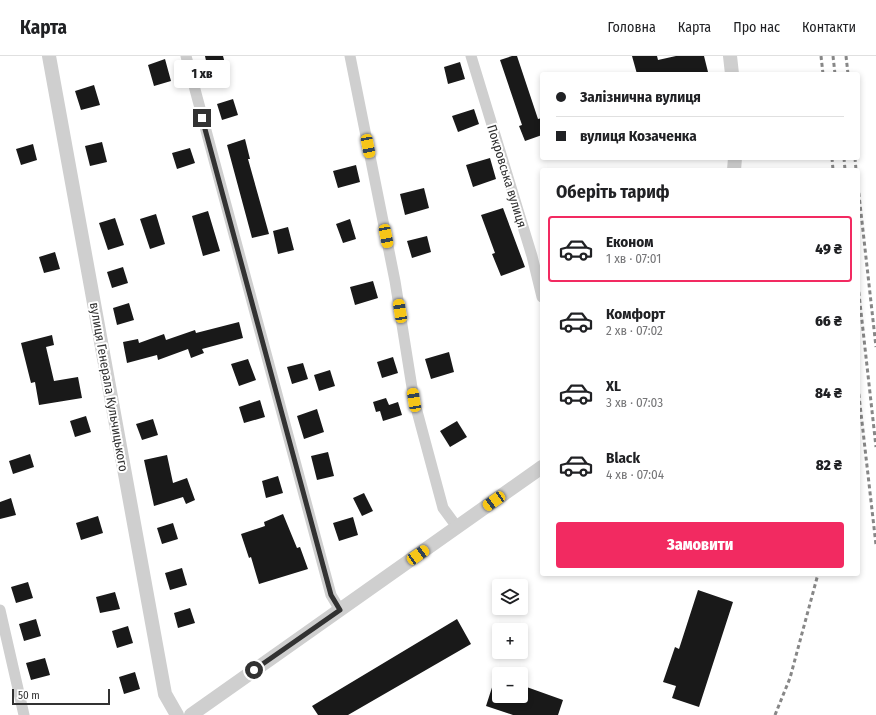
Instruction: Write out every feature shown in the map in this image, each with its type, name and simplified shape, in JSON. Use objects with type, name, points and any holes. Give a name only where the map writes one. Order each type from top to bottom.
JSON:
[{"type":"street","name":"вулиця Генерала Кульчицького","points":[[49,56],[165,694],[177,715]]},
{"type":"street","points":[[186,56],[331,595],[340,610]]},
{"type":"street","points":[[350,56],[395,281],[414,400],[443,508],[457,527]]},
{"type":"street","name":"Покровська вулиця","points":[[470,56],[532,256],[540,289]]},
{"type":"street","points":[[730,56],[732,72]]},
{"type":"street","points":[[192,715],[540,468]]},
{"type":"street","points":[[0,610],[24,715]]},
{"type":"building","points":[[205,56],[223,56],[228,75],[210,79]]},
{"type":"building","points":[[517,56],[538,119],[540,118],[540,136],[525,141],[519,126],[522,125],[500,60]]},
{"type":"building","points":[[632,56],[657,56],[658,60],[676,56],[704,56],[708,72],[636,72]]},
{"type":"building","points":[[165,59],[171,81],[154,86],[148,65]]},
{"type":"building","points":[[460,62],[465,79],[448,84],[444,67]]},
{"type":"building","points":[[94,85],[100,105],[81,110],[75,91]]},
{"type":"building","points":[[233,99],[238,115],[222,120],[217,104]]},
{"type":"building","points":[[474,109],[479,124],[458,132],[452,116]]},
{"type":"building","points":[[245,139],[250,159],[248,159],[269,234],[252,238],[227,145]]},
{"type":"building","points":[[102,142],[107,162],[90,166],[85,146]]},
{"type":"building","points":[[33,144],[37,160],[21,165],[16,149]]},
{"type":"building","points":[[190,148],[195,163],[177,169],[172,153]]},
{"type":"building","points":[[490,158],[496,179],[473,187],[466,165]]},
{"type":"building","points":[[356,165],[360,182],[338,188],[333,171]]},
{"type":"building","points":[[424,188],[429,208],[405,215],[400,194]]},
{"type":"building","points":[[503,208],[525,267],[501,276],[492,254],[495,253],[481,215]]},
{"type":"building","points":[[208,211],[220,251],[203,256],[192,216]]},
{"type":"building","points":[[156,214],[165,244],[150,249],[140,219]]},
{"type":"building","points":[[115,218],[124,245],[108,250],[99,223]]},
{"type":"building","points":[[350,219],[356,239],[343,243],[336,224]]},
{"type":"building","points":[[288,227],[294,250],[278,254],[273,231]]},
{"type":"building","points":[[427,236],[431,252],[412,258],[407,241]]},
{"type":"building","points":[[55,252],[60,269],[44,273],[39,257]]},
{"type":"building","points":[[123,267],[128,283],[112,288],[107,272]]},
{"type":"building","points":[[373,281],[378,298],[355,305],[350,287]]},
{"type":"building","points":[[129,303],[134,320],[117,325],[113,308]]},
{"type":"building","points":[[239,322],[243,338],[202,349],[204,353],[191,358],[188,349],[158,360],[157,355],[127,363],[123,342],[138,339],[139,343],[164,334],[166,340],[195,330],[196,333]]},
{"type":"building","points":[[52,335],[54,345],[46,347],[54,381],[78,377],[82,398],[39,405],[35,382],[31,383],[21,343]]},
{"type":"building","points":[[449,352],[454,372],[431,379],[425,359]]},
{"type":"building","points":[[393,357],[398,373],[382,378],[377,362]]},
{"type":"building","points":[[248,359],[256,380],[239,386],[231,364]]},
{"type":"building","points":[[303,363],[308,379],[292,384],[287,367]]},
{"type":"building","points":[[330,370],[335,386],[319,391],[314,375]]},
{"type":"building","points":[[386,398],[389,405],[398,402],[402,415],[383,421],[380,411],[376,412],[373,402]]},
{"type":"building","points":[[260,400],[265,417],[244,423],[239,407]]},
{"type":"building","points":[[317,409],[324,432],[304,439],[297,416]]},
{"type":"building","points":[[86,416],[91,432],[75,437],[70,421]]},
{"type":"building","points":[[153,419],[158,435],[142,440],[136,424]]},
{"type":"building","points":[[457,421],[467,437],[450,447],[440,431]]},
{"type":"building","points":[[328,452],[334,476],[317,480],[311,456]]},
{"type":"building","points":[[30,454],[34,467],[13,474],[9,461]]},
{"type":"building","points":[[167,455],[173,483],[187,478],[195,500],[186,504],[183,497],[154,506],[144,460]]},
{"type":"building","points":[[278,476],[283,493],[266,498],[262,481]]},
{"type":"building","points":[[364,493],[373,511],[362,516],[353,498]]},
{"type":"building","points":[[11,498],[16,515],[0,519],[0,502]]},
{"type":"building","points":[[283,514],[297,548],[300,547],[308,569],[259,584],[251,557],[249,558],[241,534],[265,526],[264,522]]},
{"type":"building","points":[[98,516],[103,533],[81,540],[76,523]]},
{"type":"building","points":[[353,517],[358,535],[339,541],[333,523]]},
{"type":"building","points":[[173,523],[178,539],[162,544],[157,528]]},
{"type":"building","points":[[182,568],[187,585],[170,590],[165,573]]},
{"type":"building","points":[[28,582],[33,598],[16,603],[11,587]]},
{"type":"building","points":[[698,590],[733,602],[699,707],[672,698],[676,686],[663,682],[675,647],[679,649]]},
{"type":"building","points":[[115,592],[120,609],[100,613],[96,597]]},
{"type":"building","points":[[190,608],[195,623],[178,628],[174,613]]},
{"type":"building","points":[[36,619],[41,636],[24,641],[19,624]]},
{"type":"building","points":[[457,619],[471,644],[348,715],[318,715],[312,706]]},
{"type":"building","points":[[128,626],[133,643],[117,648],[112,631]]},
{"type":"building","points":[[45,658],[50,675],[31,680],[26,663]]},
{"type":"building","points":[[135,672],[140,689],[124,694],[119,677]]},
{"type":"building","points":[[492,687],[492,703],[528,703],[528,688],[563,700],[558,715],[513,715],[486,706]]},
{"type":"railway","points":[[821,56],[823,72]]},
{"type":"railway","points":[[833,56],[835,72]]},
{"type":"railway","points":[[846,56],[848,72]]},
{"type":"railway","points":[[832,160],[833,168]]},
{"type":"railway","points":[[844,160],[845,168]]},
{"type":"railway","points":[[855,160],[856,168]]},
{"type":"railway","points":[[860,204],[876,347]]},
{"type":"railway","points":[[860,303],[876,447]]},
{"type":"railway","points":[[860,405],[876,545]]},
{"type":"railway","points":[[775,715],[790,678],[817,576]]},
{"type":"route","points":[[202,118],[331,595],[340,610],[254,670]]}]
